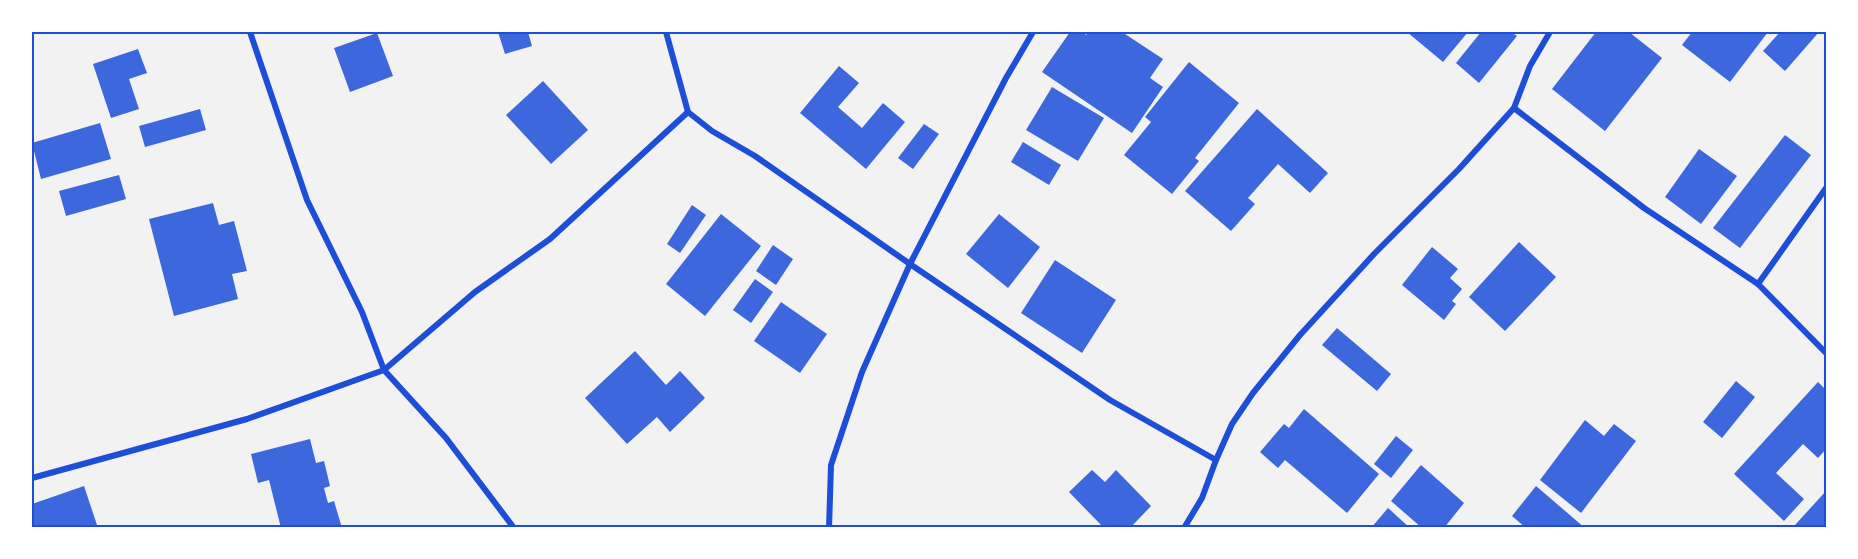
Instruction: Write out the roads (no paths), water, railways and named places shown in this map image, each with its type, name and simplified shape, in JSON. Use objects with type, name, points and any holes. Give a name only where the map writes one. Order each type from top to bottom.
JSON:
[{"type":"street","points":[[250,32],[307,200],[362,312],[384,370],[446,438],[514,528]]},
{"type":"street","points":[[666,32],[688,112],[712,131],[754,156],[1110,400],[1215,460]]},
{"type":"street","points":[[829,528],[831,465],[862,372],[910,264],[1006,78],[1034,32]]},
{"type":"street","points":[[1184,528],[1202,498],[1215,460],[1232,424],[1253,393],[1300,335],[1375,253],[1459,169],[1514,108],[1530,66],[1550,32]]},
{"type":"street","points":[[1514,108],[1644,208],[1758,284],[1827,353]]},
{"type":"street","points":[[32,478],[247,419],[384,370],[475,292],[550,239],[688,112]]},
{"type":"street","points":[[1758,284],[1827,188]]}]
